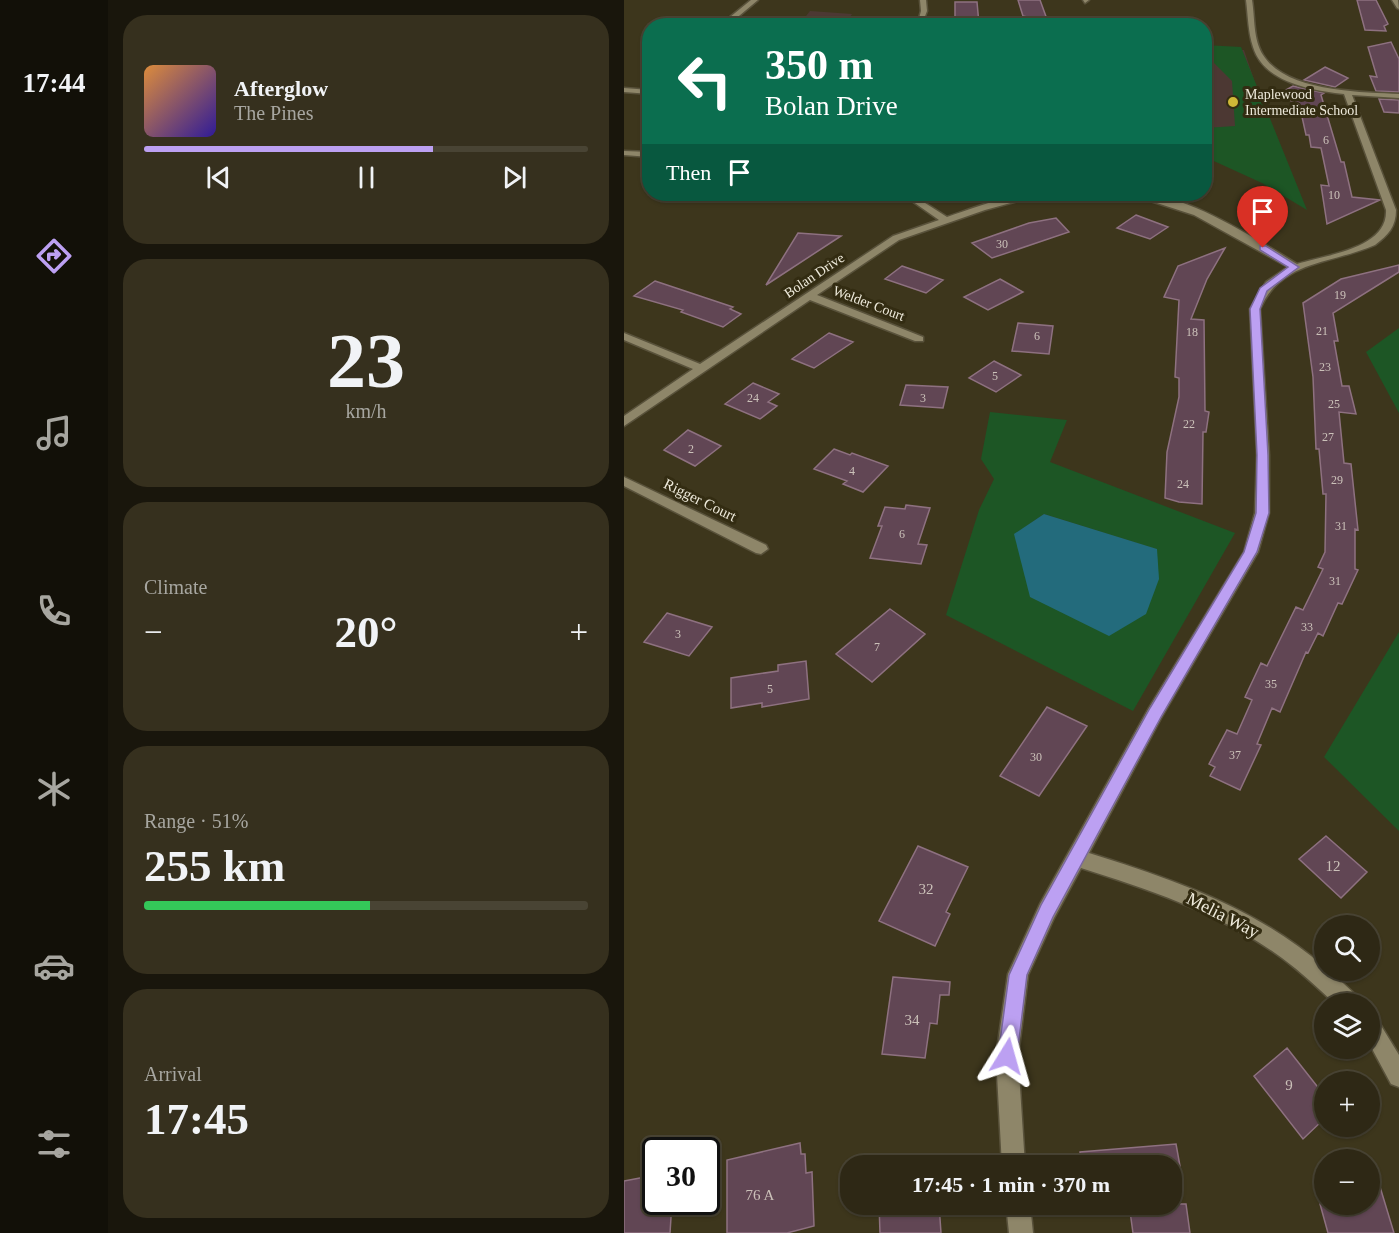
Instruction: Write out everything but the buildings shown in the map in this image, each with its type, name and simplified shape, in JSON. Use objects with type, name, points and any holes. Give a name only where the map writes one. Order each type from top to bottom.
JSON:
[{"type":"street","points":[[732,18],[755,0]]},
{"type":"street","points":[[921,18],[924,11],[923,0]]},
{"type":"street","points":[[1249,0],[1261,58],[1274,70],[1292,79],[1347,93],[1399,96]]},
{"type":"street","points":[[636,91],[642,87]]},
{"type":"street","points":[[624,90],[642,91]]},
{"type":"street","points":[[1013,1155],[1007,1056],[1018,975],[1047,911],[1078,858],[1155,712],[1251,552],[1262,513],[1263,455],[1255,309],[1263,290],[1281,274],[1295,267],[1361,247],[1380,236],[1390,224],[1391,210],[1347,93]]},
{"type":"street","points":[[624,153],[642,154]]},
{"type":"street","points":[[916,201],[945,220]]},
{"type":"street","name":"Bolan Drive","points":[[624,423],[700,368],[896,238],[945,220],[1014,201]]},
{"type":"street","points":[[1168,201],[1202,213],[1295,267]]},
{"type":"street","name":"Welder Court","points":[[809,296],[918,339]]},
{"type":"street","points":[[624,336],[700,368]]},
{"type":"street","name":"Rigger Court","points":[[624,481],[761,549]]},
{"type":"street","name":"Melia Way","points":[[1078,858],[1151,881],[1219,909],[1288,950],[1338,993]]},
{"type":"street","points":[[1380,1044],[1399,1077]]},
{"type":"street","points":[[1019,1215],[1021,1233]]},
{"type":"shaded area","points":[[810,11],[852,14],[849,18],[804,18]]},
{"type":"shaded area","name":"Maplewood Intermediate School","points":[[1212,48],[1244,50],[1277,148],[1212,153]]},
{"type":"green space","name":"Maplewood Intermediate School","points":[[1212,45],[1241,47],[1307,210],[1262,183],[1212,160],[1212,128],[1235,126],[1232,81],[1212,61]]},
{"type":"green space","points":[[1399,328],[1399,413],[1366,352]]},
{"type":"green space","points":[[990,412],[1067,420],[1050,462],[1235,533],[1133,711],[946,615],[979,510],[994,479],[981,459]],"holes":[[[1044,514],[1156,549],[1021,554],[1015,534]]]},
{"type":"green space","points":[[1399,632],[1399,831],[1324,757]]},
{"type":"water","points":[[1044,514],[1157,549],[1159,579],[1146,614],[1109,636],[1030,597],[1014,534]]},
{"type":"place","name":"Maplewood Intermediate School","points":[[1233,102]]},
{"type":"route","points":[[1007,1056],[1018,975],[1047,911],[1078,858],[1155,712],[1251,552],[1262,513],[1263,455],[1255,309],[1263,290],[1281,274],[1295,267],[1263,248]]}]
